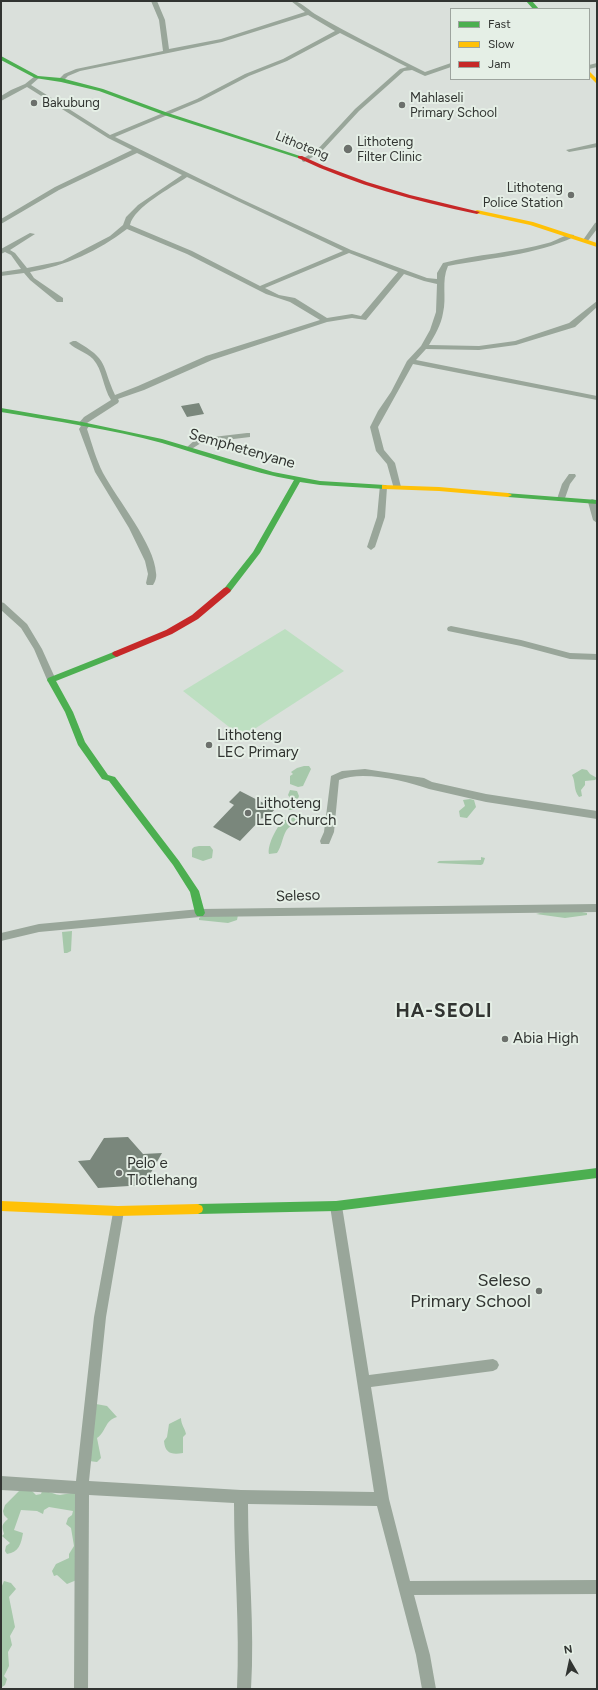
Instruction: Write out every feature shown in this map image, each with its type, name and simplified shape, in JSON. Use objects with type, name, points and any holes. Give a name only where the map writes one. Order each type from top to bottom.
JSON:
[{"type":"main road","name":"Lithoteng","points":[[1,58],[37,77],[61,80],[100,90],[166,114],[285,152],[380,190],[426,202],[531,223],[597,245]]},
{"type":"main road","points":[[590,74],[597,82]]},
{"type":"main road","name":"Semphetenyane","points":[[1,410],[84,425],[190,448],[242,466],[298,479],[358,486],[506,494],[595,502]]},
{"type":"main road","points":[[200,912],[194,892],[176,862],[112,779],[104,777],[81,743],[69,712],[51,680],[155,638],[181,626],[195,617],[228,589],[256,553],[298,479]]},
{"type":"main road","points":[[1,1206],[118,1211],[336,1206],[597,1173]]},
{"type":"street","points":[[154,1],[162,20],[166,51]]},
{"type":"street","points":[[294,1],[309,13],[339,31],[425,74],[450,65]]},
{"type":"street","points":[[61,80],[66,75],[78,70],[222,40],[309,13]]},
{"type":"street","points":[[110,137],[237,82],[247,75],[285,60],[339,31]]},
{"type":"street","points":[[304,160],[319,151],[357,110],[399,73],[412,68]]},
{"type":"street","points":[[1,99],[13,91],[27,85],[37,77]]},
{"type":"street","points":[[27,85],[110,137],[186,175],[349,251],[426,280],[440,282]]},
{"type":"street","points":[[569,150],[597,145]]},
{"type":"street","points":[[1,222],[51,191],[112,164],[136,150]]},
{"type":"street","points":[[1,274],[64,262],[112,238],[126,226],[128,218],[140,206],[186,175]]},
{"type":"street","points":[[586,241],[597,224]]},
{"type":"street","points":[[126,226],[150,234],[260,288],[287,300],[292,300],[326,320]]},
{"type":"street","points":[[3,251],[32,234]]},
{"type":"street","points":[[397,487],[391,463],[380,451],[374,427],[382,411],[395,392],[411,361],[424,347],[434,330],[440,312],[440,282],[441,273],[445,264],[538,248],[556,243],[572,236]]},
{"type":"street","points":[[3,251],[13,254],[27,270],[32,279],[60,300]]},
{"type":"street","points":[[260,288],[349,251]]},
{"type":"street","points":[[112,398],[141,388],[209,358],[326,320],[352,316],[363,318],[403,271]]},
{"type":"street","points":[[424,347],[479,348],[516,343],[572,325],[597,303]]},
{"type":"street","points":[[73,343],[95,357],[100,362],[109,393],[115,401],[87,418],[83,429],[99,474],[122,508],[141,544],[154,576],[150,583]]},
{"type":"street","points":[[411,361],[597,398]]},
{"type":"street","points":[[190,448],[199,441],[246,435]]},
{"type":"street","points":[[561,499],[566,484],[572,476]]},
{"type":"street","points":[[371,547],[381,517],[382,487]]},
{"type":"street","points":[[595,502],[597,520]]},
{"type":"street","points":[[1,605],[24,626],[38,649],[51,680]]},
{"type":"street","points":[[451,629],[521,643],[570,656],[597,657]]},
{"type":"street","points":[[325,841],[329,832],[334,778],[340,774],[350,773],[390,776],[424,782],[429,785],[486,798],[597,815]]},
{"type":"street","name":"Seleso","points":[[1,937],[39,928],[200,912],[597,908]]},
{"type":"street","points":[[336,1206],[382,1499],[423,1655],[429,1689]]},
{"type":"street","points":[[81,1689],[82,1489],[100,1317],[118,1211]]},
{"type":"street","points":[[363,1382],[493,1365]]},
{"type":"street","points":[[1,1483],[82,1489],[242,1497],[382,1499]]},
{"type":"street","points":[[242,1497],[241,1553],[246,1654],[244,1689]]},
{"type":"street","points":[[405,1588],[597,1587]]},
{"type":"green space","points":[[285,629],[344,671],[242,737],[183,691]]},
{"type":"green space","points":[[304,766],[309,766],[311,769],[303,786],[298,787],[290,784],[290,776],[293,774],[291,772]]},
{"type":"green space","points":[[582,769],[587,770],[590,774],[597,778],[595,780],[585,781],[585,785],[581,790],[582,796],[579,797],[576,792],[572,775]]},
{"type":"green space","points":[[290,790],[297,791],[299,796],[294,810],[289,810],[287,806],[290,798],[288,795]]},
{"type":"green space","points":[[463,800],[474,800],[476,807],[467,818],[460,817],[459,811],[465,806]]},
{"type":"green space","points":[[296,817],[299,820],[286,831],[277,853],[269,854],[271,842],[282,822]]},
{"type":"green space","points":[[199,846],[210,846],[213,850],[212,858],[203,861],[192,857],[192,849]]},
{"type":"green space","points":[[481,857],[485,858],[483,864],[481,865],[437,863],[439,861],[481,860]]},
{"type":"green space","points":[[577,911],[587,913],[587,915],[565,918],[536,914],[544,912]]},
{"type":"green space","points":[[238,915],[237,920],[228,923],[199,920],[202,916]]},
{"type":"green space","points":[[72,931],[71,951],[64,953],[62,932]]},
{"type":"green space","points":[[96,1404],[107,1406],[117,1417],[110,1421],[97,1438],[101,1458],[97,1462],[89,1461]]},
{"type":"green space","points":[[181,1418],[186,1434],[183,1437],[183,1453],[175,1454],[167,1451],[164,1441],[167,1437],[169,1424]]},
{"type":"green space","points":[[30,1489],[36,1495],[41,1494],[42,1491],[60,1495],[76,1493],[79,1579],[67,1584],[57,1575],[54,1576],[52,1571],[56,1564],[69,1558],[69,1554],[74,1546],[71,1528],[66,1524],[73,1511],[49,1507],[44,1510],[43,1514],[37,1511],[21,1510],[14,1530],[23,1533],[19,1547],[11,1553],[7,1554],[5,1551],[6,1546],[10,1543],[2,1536],[4,1534],[3,1524],[8,1519],[4,1515],[3,1511],[5,1505],[19,1491]]},
{"type":"green space","points":[[4,1581],[11,1583],[16,1589],[9,1597],[15,1627],[10,1636],[12,1645],[8,1652],[9,1666],[4,1676],[7,1679],[5,1685],[2,1687],[1,1588]]},
{"type":"building","points":[[199,403],[204,414],[187,417],[181,406]]},
{"type":"building","name":"Lithoteng LEC Church","points":[[240,791],[275,809],[265,820],[262,818],[240,841],[213,827],[234,805],[229,802]]},
{"type":"building","name":"Pelo e Tlotlehang","points":[[128,1137],[143,1154],[162,1153],[144,1185],[98,1188],[78,1161],[90,1160],[104,1138]]},
{"type":"traffic: fast","points":[[529,1],[535,8]]},
{"type":"traffic: fast","points":[[1,58],[37,77],[61,80],[101,90],[166,114],[300,157]]},
{"type":"traffic: fast","points":[[1,410],[82,424],[162,441],[272,474],[320,483],[385,487]]},
{"type":"traffic: fast","points":[[227,590],[256,553],[298,479]]},
{"type":"traffic: fast","points":[[508,495],[597,502]]},
{"type":"traffic: fast","points":[[116,654],[51,680],[69,712],[81,743],[105,777],[112,779],[176,863],[194,891],[200,913]]},
{"type":"traffic: fast","points":[[198,1209],[336,1206],[597,1173]]},
{"type":"traffic: slow","points":[[590,74],[597,82]]},
{"type":"traffic: slow","points":[[477,212],[531,223],[597,245]]},
{"type":"traffic: slow","points":[[385,487],[439,489],[508,495]]},
{"type":"traffic: slow","points":[[1,1206],[118,1211],[198,1209]]},
{"type":"traffic: jam","points":[[300,157],[365,184],[409,197],[477,212]]},
{"type":"traffic: jam","points":[[116,654],[169,632],[195,617],[227,590]]},
{"type":"place","name":"Bakubung","points":[[34,103]]},
{"type":"place","name":"Mahlaseli Primary School","points":[[402,105]]},
{"type":"place","name":"Lithoteng Filter Clinic","points":[[348,149]]},
{"type":"place","name":"Lithoteng Police Station","points":[[571,195]]},
{"type":"place","name":"Lithoteng LEC Primary","points":[[209,745]]},
{"type":"place","name":"Lithoteng LEC Church","points":[[248,813]]},
{"type":"place","name":"Abia High","points":[[505,1039]]},
{"type":"place","name":"Pelo e Tlotlehang","points":[[119,1173]]},
{"type":"place","name":"Seleso Primary School","points":[[539,1291]]},
{"type":"district","name":"HA-SEOLI","points":[[444,1011]]}]
